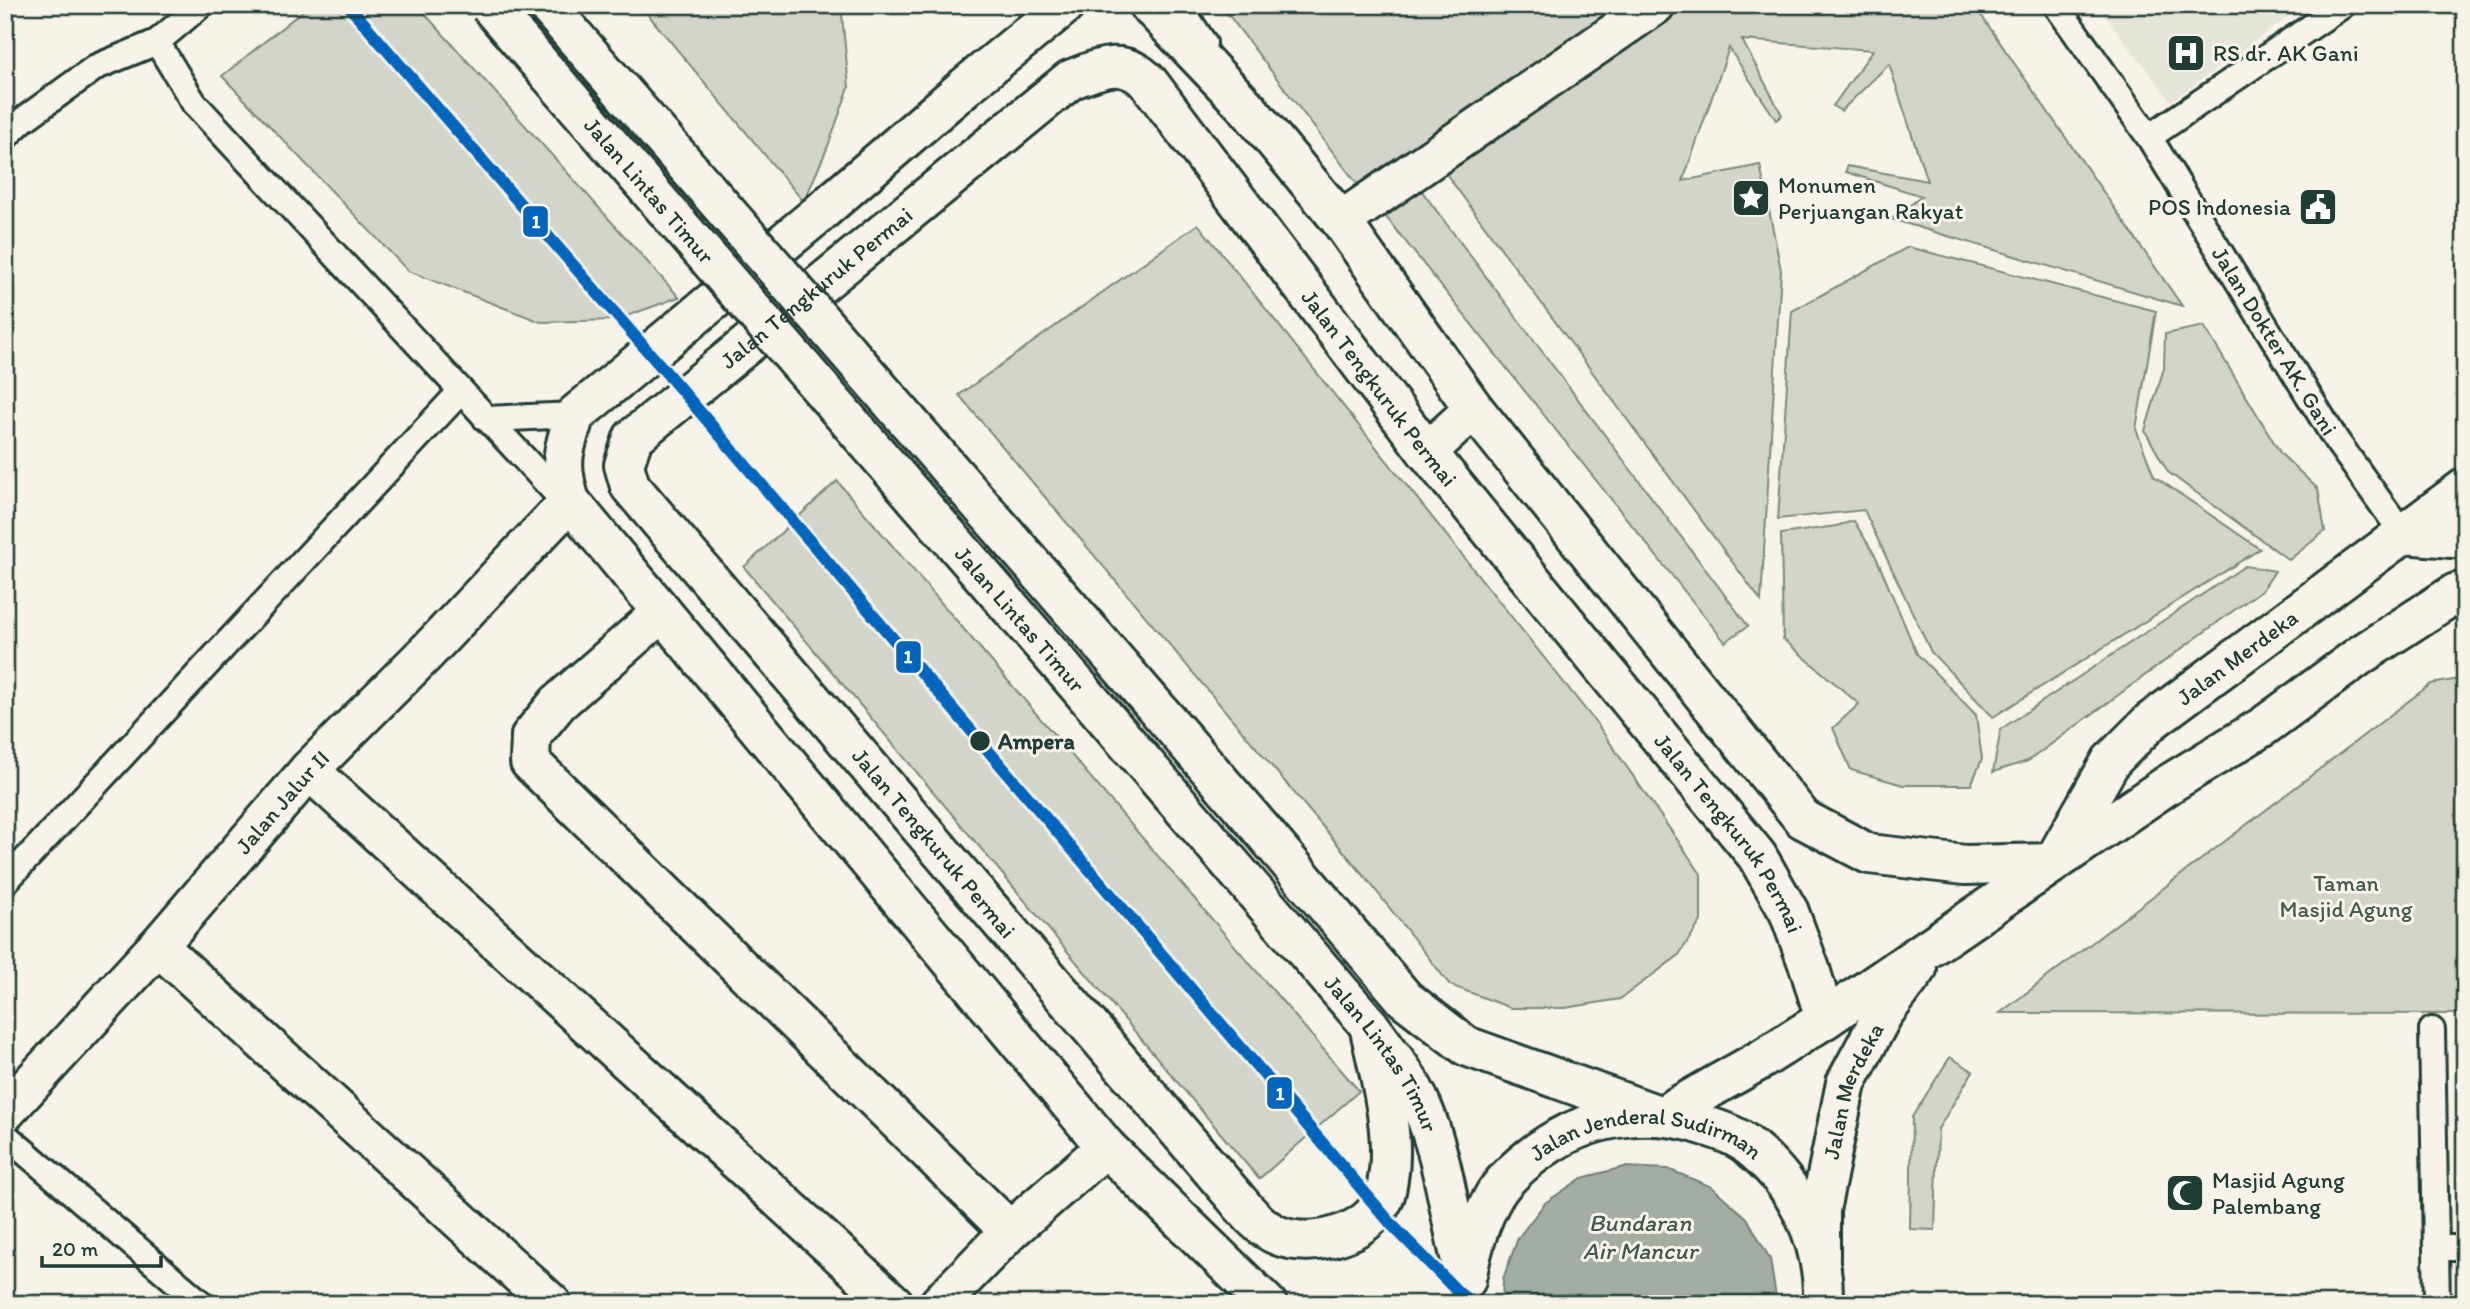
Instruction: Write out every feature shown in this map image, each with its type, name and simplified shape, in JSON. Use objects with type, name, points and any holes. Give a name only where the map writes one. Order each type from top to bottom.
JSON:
[{"type":"main road","name":"Jalan Lintas Timur","points":[[489,5],[1369,1025],[1392,1056],[1421,1105],[1441,1168],[1466,1292]]},
{"type":"main road","name":"Jalan Lintas Timur","points":[[547,5],[1250,815],[1405,999],[1466,1046],[1661,1116]]},
{"type":"main road","points":[[1065,5],[575,415],[562,457],[570,501],[1106,1147],[1267,1304]]},
{"type":"main road","points":[[1149,5],[1249,110],[1341,221],[1474,409],[1803,819],[1869,854],[1965,866],[2052,863]]},
{"type":"main road","points":[[1341,221],[1655,5]]},
{"type":"main road","name":"Jalan Tengkuruk Permai","points":[[1278,1236],[1256,1222],[648,508],[630,486],[624,465],[633,438],[1070,80],[1093,71],[1123,66],[1140,72],[1149,83],[1427,452],[1757,856],[1789,912],[1825,1019]]},
{"type":"main road","points":[[1427,452],[1474,409]]},
{"type":"main road","name":"Jalan Merdeka","points":[[2052,863],[2111,761],[2150,722],[2465,488]]},
{"type":"main road","name":"Jalan Jalur II","points":[[5,1112],[158,946],[309,770],[428,651],[570,501]]},
{"type":"main road","points":[[2403,534],[2465,539]]},
{"type":"main road","name":"Jalan Merdeka","points":[[1661,1116],[1762,1059],[1825,1019],[2169,784],[2264,726],[2372,648],[2456,593],[2465,591]]},
{"type":"main road","points":[[662,612],[558,703],[531,736],[530,762],[1010,1231]]},
{"type":"main road","points":[[309,770],[894,1304]]},
{"type":"main road","name":"Jalan Merdeka","points":[[1820,1258],[1820,1210],[1846,1083],[1884,1014],[1937,943]]},
{"type":"main road","points":[[158,946],[552,1304]]},
{"type":"main road","points":[[1234,1272],[1278,1236],[1298,1241],[1326,1239],[1352,1230],[1369,1217],[1383,1201],[1389,1178],[1388,1123],[1369,1025]]},
{"type":"main road","name":"Jalan Jenderal Sudirman","points":[[1466,1292],[1475,1234],[1496,1192],[1528,1157],[1568,1132],[1614,1117],[1661,1116],[1689,1120],[1744,1142],[1784,1181],[1800,1205],[1812,1231],[1820,1258],[1823,1304]]},
{"type":"main road","points":[[939,1304],[1010,1231],[1106,1147]]},
{"type":"lane","points":[[5,137],[23,120],[96,67],[157,42],[201,5]]},
{"type":"lane","points":[[1179,5],[1249,110]]},
{"type":"lane","name":"Jalan Dokter AK. Gani","points":[[2056,5],[2149,137],[2336,440],[2403,534]]},
{"type":"lane","points":[[2149,137],[2343,5]]},
{"type":"lane","points":[[157,42],[194,103],[486,419],[558,495],[570,501]]},
{"type":"lane","points":[[5,882],[461,391]]},
{"type":"lane","points":[[486,419],[575,415]]},
{"type":"lane","points":[[2432,1030],[2437,1304]]},
{"type":"lane","points":[[5,1135],[202,1304]]},
{"type":"lane","points":[[2437,1248],[2465,1248]]},
{"type":"shaded area","name":"RS dr. AK Gani","points":[[2097,5],[2305,5],[2171,101]]},
{"type":"green space","points":[[310,5],[417,5],[679,297],[616,320],[541,322],[408,271],[222,76]]},
{"type":"green space","points":[[640,5],[835,5],[842,15],[849,87],[804,202]]},
{"type":"green space","points":[[1221,5],[1626,5],[1361,189]]},
{"type":"green space","points":[[1684,5],[1974,5],[2182,306],[1891,219],[1922,196],[1846,172],[1847,166],[1927,181],[1889,64],[1841,111],[1833,106],[1873,50],[1742,40],[1782,115],[1776,120],[1729,48],[1683,181],[1760,165],[1781,270],[1761,601],[1444,171]]},
{"type":"green space","points":[[1421,190],[1748,626],[1725,642],[1386,217]]},
{"type":"green space","points":[[1198,224],[1597,724],[1701,874],[1701,921],[1678,956],[1620,999],[1565,1008],[1511,1008],[1450,985],[1366,878],[959,395]]},
{"type":"green space","points":[[1908,247],[2156,311],[2136,429],[2154,476],[2260,549],[1993,717],[1931,652],[1864,510],[1778,519],[1792,311]]},
{"type":"green space","points":[[2204,326],[2281,454],[2318,489],[2325,531],[2289,560],[2168,472],[2145,431],[2164,368],[2165,334]]},
{"type":"green space","points":[[837,481],[1359,1091],[1259,1179],[744,567]]},
{"type":"green space","points":[[1854,521],[1876,557],[1917,654],[1976,715],[1982,759],[1971,785],[1903,785],[1851,770],[1833,728],[1859,704],[1783,639],[1781,534]]},
{"type":"green space","points":[[2245,566],[2275,571],[2263,589],[2028,761],[1993,772],[2001,729]]},
{"type":"green space","name":"Taman Masjid Agung","points":[[2465,678],[2465,1304],[2459,1304],[2462,1014],[2000,1013],[2431,684]]},
{"type":"green space","points":[[1950,1057],[1973,1071],[1938,1129],[1935,1230],[1910,1229],[1912,1117]]},
{"type":"water","name":"Bundaran Air Mancur","points":[[1624,1167],[1668,1169],[1712,1187],[1747,1218],[1770,1259],[1777,1304],[1502,1304],[1503,1279],[1518,1238],[1545,1203],[1582,1178]]},
{"type":"transit line","name":"1","points":[[348,5],[677,385],[1393,1226],[1473,1304]]},
{"type":"place","name":"RS dr. AK Gani","points":[[2186,53]]},
{"type":"place","name":"Monumen Perjuangan Rakyat","points":[[1751,198]]},
{"type":"place","name":"POS Indonesia","points":[[2318,207]]},
{"type":"place","name":"Ampera","points":[[980,741]]},
{"type":"place","name":"Masjid Agung Palembang","points":[[2185,1193]]}]
